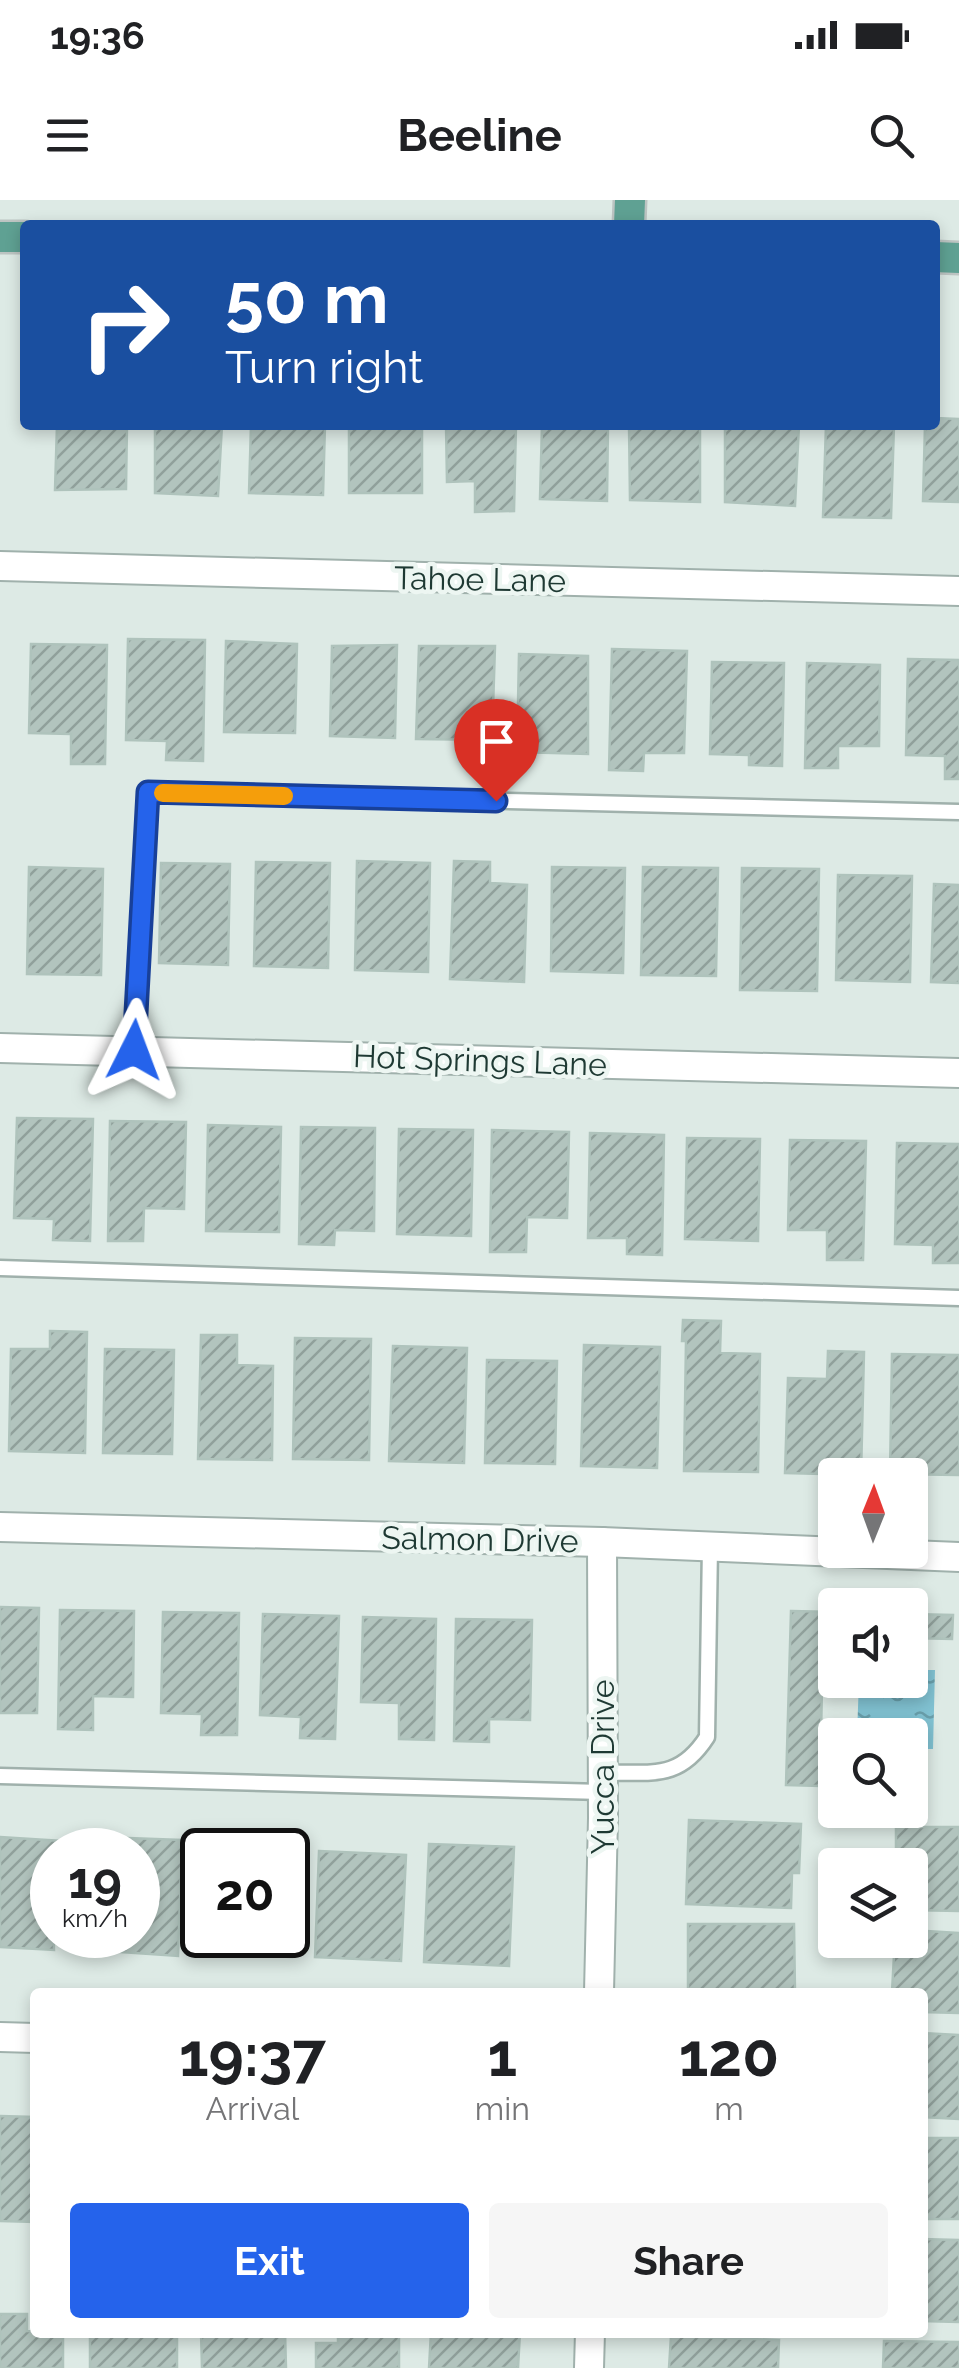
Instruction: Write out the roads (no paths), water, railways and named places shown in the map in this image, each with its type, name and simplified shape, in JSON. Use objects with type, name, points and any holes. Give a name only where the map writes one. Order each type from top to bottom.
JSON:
[{"type":"street","name":"Tahoe Lane","points":[[0,566],[959,591]]},
{"type":"street","name":"Hot Springs Lane","points":[[0,1048],[959,1073]]},
{"type":"street","name":"Salmon Drive","points":[[0,1527],[602,1542],[959,1557]]},
{"type":"street","name":"Yucca Drive","points":[[599,1988],[602,1542]]},
{"type":"street","points":[[0,2037],[30,2038]]},
{"type":"street","points":[[589,2368],[590,2338]]},
{"type":"lane","points":[[134,1050],[148,792],[959,812]]},
{"type":"lane","points":[[0,1268],[959,1298]]},
{"type":"lane","points":[[0,1776],[602,1782],[671,1771],[694,1757],[707,1736],[710,1546]]},
{"type":"water","points":[[928,1670],[935,1670],[933,1749],[928,1749],[928,1718],[858,1718],[858,1698],[928,1698]]}]
